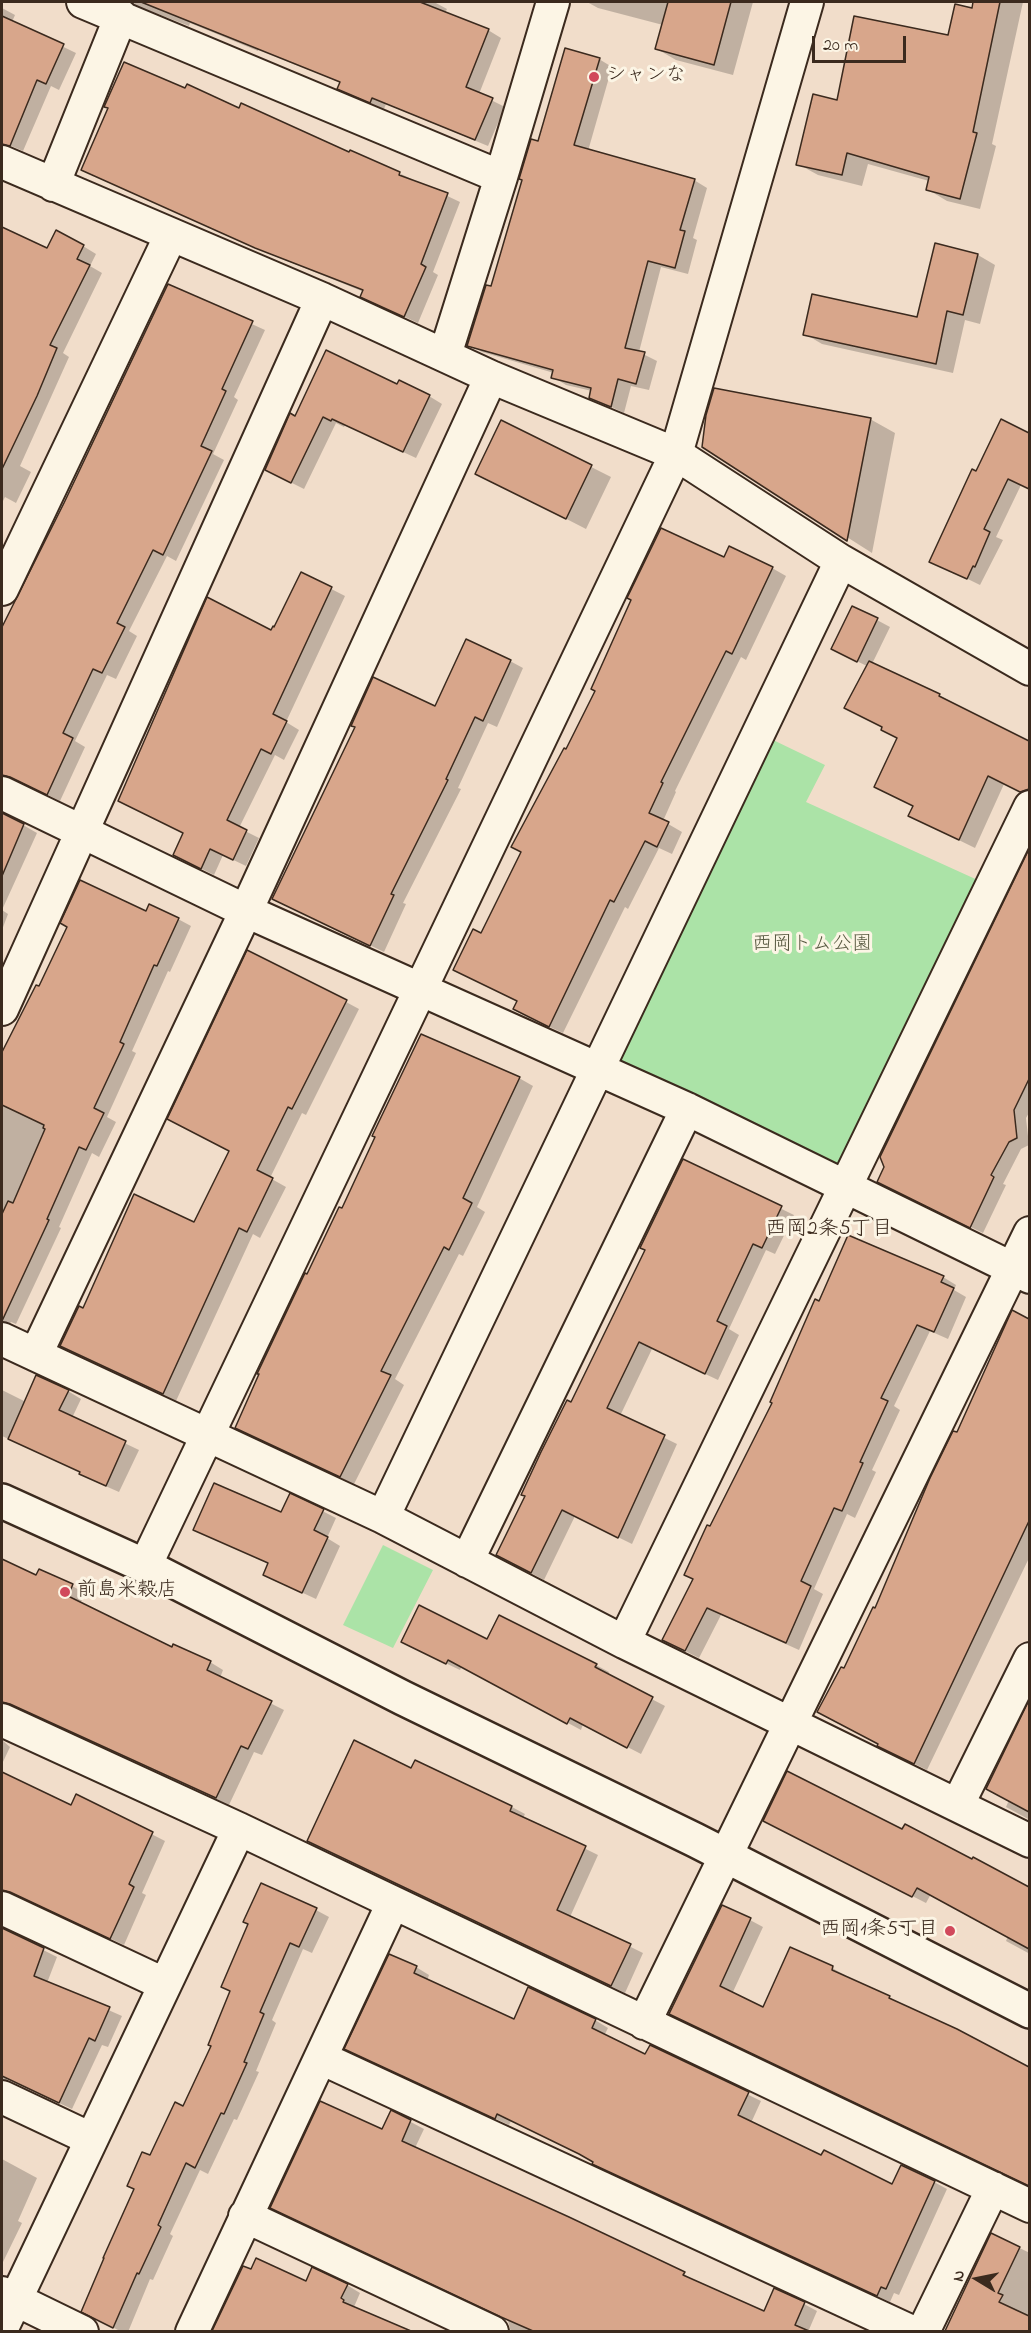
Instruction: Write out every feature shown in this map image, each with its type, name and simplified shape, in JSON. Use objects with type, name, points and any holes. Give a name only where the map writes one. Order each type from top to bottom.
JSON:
[{"type":"street","points":[[83,2],[501,177]]},
{"type":"street","points":[[145,1566],[676,454],[807,2]]},
{"type":"street","points":[[445,355],[501,177],[543,5]]},
{"type":"street","points":[[53,185],[121,16]]},
{"type":"street","points":[[2,162],[322,299],[491,377],[676,454],[841,561],[1029,669]]},
{"type":"street","points":[[2,589],[171,235]]},
{"type":"street","points":[[2,1009],[322,299]]},
{"type":"street","points":[[36,1354],[246,911],[491,377]]},
{"type":"street","points":[[383,1517],[841,561]]},
{"type":"street","points":[[2,793],[246,911],[687,1109],[1021,1273]]},
{"type":"street","points":[[624,1642],[847,1187],[1029,807]]},
{"type":"street","points":[[467,1560],[687,1109]]},
{"type":"street","points":[[644,2023],[790,1723],[1021,1273],[1029,1233]]},
{"type":"street","points":[[2,1339],[383,1517],[624,1642],[958,1804],[1029,1841]]},
{"type":"street","points":[[2,1501],[145,1566],[403,1698],[725,1856],[1029,2011]]},
{"type":"street","points":[[958,1804],[1029,1659]]},
{"type":"street","points":[[2,1720],[239,1829],[1029,2206]]},
{"type":"street","points":[[2,2328],[8,2296],[91,2139],[239,1829]]},
{"type":"street","points":[[192,2331],[393,1903]]},
{"type":"street","points":[[2,1908],[164,1984]]},
{"type":"street","points":[[321,2058],[912,2331]]},
{"type":"street","points":[[2,2097],[91,2139]]},
{"type":"street","points":[[923,2331],[993,2188]]},
{"type":"street","points":[[245,2216],[492,2331]]},
{"type":"street","points":[[8,2296],[82,2331]]},
{"type":"green space","name":"西岡トム公園","points":[[771,739],[825,765],[806,802],[982,882],[841,1171],[616,1064]]},
{"type":"green space","points":[[383,1545],[433,1570],[393,1648],[343,1625]]},
{"type":"building","points":[[141,2],[420,2],[489,29],[466,87],[493,98],[475,140],[372,98],[370,103],[337,89],[340,82]]},
{"type":"building","points":[[668,2],[731,2],[714,65],[655,49]]},
{"type":"building","points":[[973,2],[1000,2],[973,132],[977,133],[960,199],[926,190],[929,177],[847,153],[842,175],[796,165],[813,94],[837,100],[854,16],[948,35],[955,4],[972,8]]},
{"type":"building","points":[[2,16],[64,44],[46,84],[37,80],[10,146],[2,144]]},
{"type":"building","points":[[565,48],[600,58],[574,145],[695,179],[680,230],[685,231],[675,268],[648,261],[625,348],[645,352],[636,384],[618,379],[611,407],[589,398],[591,388],[551,378],[553,370],[467,346],[486,285],[491,286],[522,180],[519,179],[531,139],[538,141]]},
{"type":"building","points":[[124,62],[185,88],[187,84],[239,108],[241,103],[349,152],[350,150],[400,172],[399,175],[448,193],[421,264],[426,267],[404,317],[360,297],[363,290],[255,248],[81,170],[108,108],[104,107]]},
{"type":"building","points":[[2,227],[47,248],[56,230],[84,245],[77,259],[90,265],[50,345],[57,348],[2,469]]},
{"type":"building","points":[[935,243],[978,254],[963,315],[947,311],[936,364],[803,335],[812,294],[917,317]]},
{"type":"building","points":[[168,284],[253,321],[222,389],[226,391],[201,446],[212,451],[163,555],[153,550],[117,623],[125,627],[102,673],[93,669],[63,733],[73,738],[47,795],[2,775],[2,627]]},
{"type":"building","points":[[326,350],[397,384],[399,380],[430,395],[403,452],[323,417],[291,483],[265,470],[290,413],[295,416]]},
{"type":"building","points":[[714,388],[871,418],[847,541],[702,447],[706,415]]},
{"type":"building","points":[[1001,419],[1029,433],[1029,489],[1008,479],[984,529],[990,532],[975,567],[973,566],[967,579],[929,562],[972,469],[976,471]]},
{"type":"building","points":[[501,420],[592,465],[566,519],[475,474]]},
{"type":"building","points":[[661,528],[724,557],[729,546],[773,567],[732,654],[726,651],[661,782],[663,783],[649,813],[669,822],[657,847],[645,841],[614,902],[610,900],[549,1027],[513,1009],[517,1001],[453,970],[473,929],[481,933],[521,852],[511,847],[564,748],[566,749],[595,691],[591,689],[631,600],[627,598]]},
{"type":"building","points":[[301,572],[332,587],[273,714],[287,721],[271,754],[261,749],[227,820],[247,830],[233,860],[210,849],[201,869],[173,855],[183,833],[118,801],[207,597],[271,630]]},
{"type":"building","points":[[852,606],[878,618],[857,662],[831,649]]},
{"type":"building","points":[[466,639],[511,660],[483,721],[475,717],[446,779],[448,780],[391,894],[394,895],[370,946],[272,899],[355,727],[351,726],[373,677],[435,706]]},
{"type":"building","points":[[869,661],[940,694],[939,696],[1029,741],[1029,789],[1020,792],[988,776],[959,840],[908,816],[913,806],[874,787],[897,738],[881,730],[882,727],[844,708]]},
{"type":"building","points":[[2,813],[24,824],[2,876]]},
{"type":"building","points":[[1029,849],[1029,1079],[1014,1110],[1017,1138],[1009,1142],[991,1175],[994,1177],[970,1228],[877,1182],[884,1167],[880,1157]]},
{"type":"building","points":[[80,880],[146,911],[149,904],[179,918],[157,966],[154,965],[120,1042],[124,1044],[94,1108],[104,1113],[86,1150],[79,1147],[47,1219],[49,1220],[2,1321],[2,1214],[8,1201],[13,1203],[45,1129],[44,1125],[2,1105],[2,1052],[36,985],[39,986],[67,927],[60,923]]},
{"type":"building","points":[[247,950],[347,1000],[292,1109],[288,1107],[257,1170],[273,1178],[247,1232],[239,1228],[163,1394],[60,1346],[79,1306],[83,1308],[134,1194],[194,1222],[229,1151],[167,1119]]},
{"type":"building","points":[[421,1034],[520,1077],[463,1198],[472,1203],[449,1250],[444,1247],[381,1371],[391,1375],[340,1477],[235,1428],[259,1374],[257,1374],[305,1273],[307,1274],[339,1207],[342,1208],[375,1137],[372,1136]]},
{"type":"building","points":[[683,1159],[782,1206],[762,1248],[753,1244],[717,1321],[727,1326],[705,1374],[639,1342],[607,1408],[665,1435],[618,1538],[562,1510],[531,1573],[496,1555],[525,1496],[521,1495],[541,1452],[567,1400],[571,1402],[645,1250],[640,1248]]},
{"type":"building","points":[[848,1235],[944,1276],[941,1282],[954,1288],[934,1332],[917,1325],[881,1398],[888,1401],[860,1462],[863,1463],[842,1511],[834,1508],[801,1581],[811,1586],[786,1643],[707,1608],[685,1651],[662,1640],[693,1579],[684,1575],[707,1525],[710,1526],[772,1403],[770,1402],[815,1299],[819,1301]]},
{"type":"building","points":[[1012,1310],[1029,1319],[1029,1521],[914,1764],[817,1712],[841,1667],[844,1668],[873,1607],[875,1608],[930,1478],[953,1431],[957,1432]]},
{"type":"building","points":[[36,1375],[69,1390],[59,1410],[126,1441],[106,1486],[8,1439]]},
{"type":"building","points":[[214,1483],[281,1512],[290,1493],[324,1509],[314,1530],[328,1537],[302,1593],[263,1575],[268,1563],[193,1530]]},
{"type":"building","points":[[2,1559],[36,1575],[39,1569],[73,1584],[68,1596],[172,1647],[173,1644],[211,1661],[207,1670],[272,1701],[248,1749],[241,1746],[216,1798],[2,1702]]},
{"type":"building","points":[[419,1605],[487,1639],[499,1615],[597,1664],[595,1667],[653,1697],[627,1748],[570,1718],[567,1724],[448,1660],[446,1664],[401,1642]]},
{"type":"building","points":[[1029,1700],[1029,1812],[986,1789]]},
{"type":"building","points":[[354,1740],[411,1768],[415,1760],[512,1806],[510,1811],[586,1846],[557,1910],[631,1944],[611,1986],[307,1841]]},
{"type":"building","points":[[787,1771],[902,1829],[905,1824],[1029,1887],[1029,1949],[917,1888],[912,1897],[763,1821]]},
{"type":"building","points":[[2,1772],[71,1805],[76,1794],[153,1832],[129,1884],[134,1887],[110,1939],[2,1890]]},
{"type":"building","points":[[261,1883],[317,1908],[299,1947],[290,1943],[260,2012],[264,2014],[244,2062],[247,2063],[224,2114],[221,2113],[195,2168],[186,2163],[158,2225],[161,2227],[139,2274],[137,2273],[113,2328],[81,2312],[134,2189],[127,2186],[142,2152],[150,2155],[175,2102],[183,2106],[211,2046],[208,2045],[230,1991],[221,1987],[248,1924],[243,1922]]},
{"type":"building","points":[[722,1905],[751,1918],[720,1986],[763,2007],[790,1947],[833,1966],[832,1970],[890,1996],[889,1998],[957,2029],[1029,2067],[1029,2186],[669,2014]]},
{"type":"building","points":[[2,1928],[44,1948],[34,1976],[110,2007],[95,2041],[89,2038],[59,2103],[2,2076]]},
{"type":"building","points":[[389,1954],[417,1966],[414,1973],[514,2019],[528,1987],[596,2019],[592,2028],[645,2054],[650,2045],[749,2092],[738,2115],[821,2155],[824,2150],[892,2184],[901,2165],[935,2181],[886,2289],[881,2287],[877,2296],[592,2164],[593,2162],[579,2154],[497,2114],[495,2119],[344,2049]]},
{"type":"building","points":[[320,2101],[382,2129],[391,2110],[411,2120],[402,2141],[569,2217],[685,2272],[683,2275],[764,2311],[774,2288],[805,2302],[795,2325],[809,2331],[533,2331],[501,2317],[270,2208]]},
{"type":"building","points":[[991,2233],[1020,2247],[998,2293],[1003,2295],[999,2302],[1029,2316],[1029,2331],[945,2331]]},
{"type":"building","points":[[256,2258],[306,2281],[312,2267],[348,2284],[341,2298],[343,2302],[411,2331],[212,2331],[243,2266],[251,2269]]},
{"type":"place","name":"シャンな","points":[[594,77]]},
{"type":"place","name":"前島米穀店","points":[[65,1592]]},
{"type":"place","name":"西岡1条5丁目","points":[[950,1931]]},
{"type":"district","name":"西岡2条5丁目","points":[[829,1231]]}]
